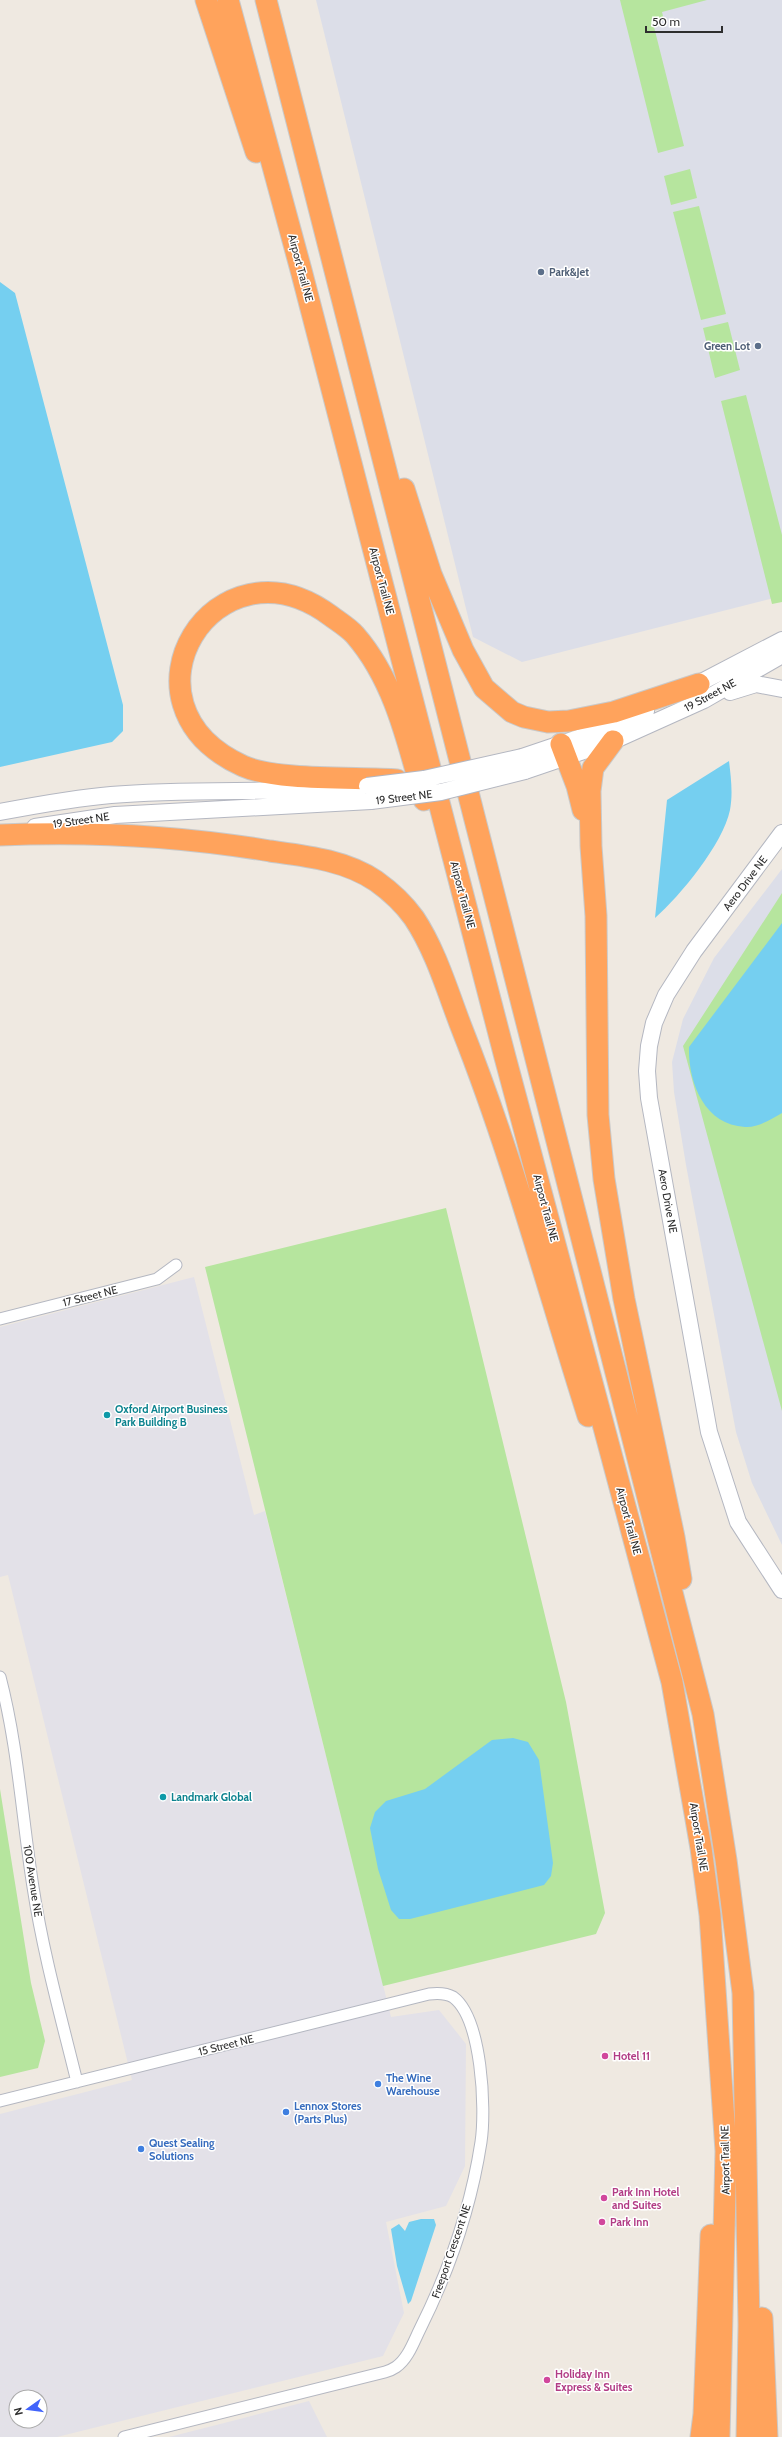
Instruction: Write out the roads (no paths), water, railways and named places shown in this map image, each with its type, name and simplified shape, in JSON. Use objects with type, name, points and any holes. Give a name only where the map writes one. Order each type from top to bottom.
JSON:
[{"type":"highway","points":[[206,0],[252,140],[301,270]]},
{"type":"highway","name":"Airport Trail NE","points":[[228,0],[301,270],[506,1057],[672,1682],[700,1840],[710,1914],[726,2151],[719,2437]]},
{"type":"highway","name":"Airport Trail NE","points":[[266,0],[356,359],[445,697],[703,1714],[726,1860],[743,1993],[749,2325],[747,2437]]},
{"type":"highway","points":[[274,0],[291,98]]},
{"type":"highway","points":[[356,359],[406,495],[431,574],[449,618],[473,671],[484,688],[498,702],[512,712],[524,717],[548,722],[569,721],[702,692]]},
{"type":"highway","points":[[413,781],[368,788],[273,773],[245,767],[212,749],[199,735],[188,716],[180,693],[179,682],[182,660],[191,638],[203,620],[217,608],[247,595],[288,594],[319,606],[355,635],[370,655],[384,680],[403,724],[469,959],[506,1057]]},
{"type":"highway","points":[[614,741],[592,768],[590,791],[591,846],[596,916],[598,1115],[604,1179],[624,1299],[674,1537],[703,1714]]},
{"type":"highway","points":[[563,751],[577,786],[591,846]]},
{"type":"highway","points":[[0,834],[64,832],[156,835],[300,855],[338,864],[363,874],[391,892],[414,918],[430,949],[491,1109],[672,1682]]},
{"type":"highway","points":[[701,2437],[704,2414],[715,2123],[710,1914]]},
{"type":"highway","points":[[743,1993],[755,2133],[767,2437]]},
{"type":"street","name":"19 Street NE","points":[[0,812],[111,795],[187,791],[368,788],[441,792],[563,751],[614,741],[780,650]]},
{"type":"street","points":[[702,692],[756,684],[782,689]]},
{"type":"street","name":"19 Street NE","points":[[563,751],[651,708],[702,692]]},
{"type":"street","name":"19 Street NE","points":[[413,781],[523,764]]},
{"type":"street","name":"19 Street NE","points":[[0,834],[114,815],[368,788]]},
{"type":"street","name":"Aero Drive NE","points":[[782,833],[677,975],[654,1023],[647,1071],[649,1098],[709,1432],[738,1522],[782,1590]]},
{"type":"street","name":"17 Street NE","points":[[0,1319],[157,1279],[176,1265]]},
{"type":"street","name":"100 Avenue NE","points":[[0,1677],[17,1759],[33,1887],[45,1951],[77,2082]]},
{"type":"street","name":"15 Street NE","points":[[0,2102],[430,1994],[437,1993],[452,1997]]},
{"type":"street","name":"Freeport Crescent NE","points":[[124,2437],[385,2372],[397,2367],[410,2350],[440,2290],[468,2203],[481,2141],[483,2098],[479,2056],[464,2010],[452,1997]]},
{"type":"water","points":[[0,282],[15,293],[123,705],[123,731],[112,742],[0,767]]},
{"type":"water","points":[[729,761],[731,798],[730,810],[726,824],[710,853],[688,883],[655,918],[667,800]]},
{"type":"water","points":[[782,923],[782,1113],[764,1123],[755,1126],[745,1127],[731,1124],[719,1119],[709,1110],[701,1099],[695,1087],[692,1074],[689,1060],[689,1047]]},
{"type":"water","points":[[513,1738],[528,1742],[539,1760],[553,1863],[551,1876],[544,1885],[410,1919],[399,1919],[391,1910],[378,1869],[370,1828],[375,1812],[386,1801],[425,1789],[492,1740]]},
{"type":"water","points":[[421,2219],[434,2219],[436,2225],[411,2301],[408,2304],[397,2266],[391,2229],[399,2224],[405,2231],[409,2222]]},
{"type":"place","name":"Park&Jet","points":[[541,272]]},
{"type":"place","name":"Green Lot","points":[[758,346]]},
{"type":"place","name":"Oxford Airport Business Park Building B","points":[[107,1415]]},
{"type":"place","name":"Landmark Global","points":[[163,1797]]},
{"type":"place","name":"Hotel 11","points":[[605,2056]]},
{"type":"place","name":"The Wine Warehouse","points":[[378,2084]]},
{"type":"place","name":"Lennox Stores (Parts Plus)","points":[[286,2112]]},
{"type":"place","name":"Quest Sealing Solutions","points":[[141,2149]]},
{"type":"place","name":"Park Inn Hotel and Suites","points":[[604,2198]]},
{"type":"place","name":"Park Inn","points":[[602,2222]]},
{"type":"place","name":"Holiday Inn Express & Suites","points":[[547,2380]]}]
